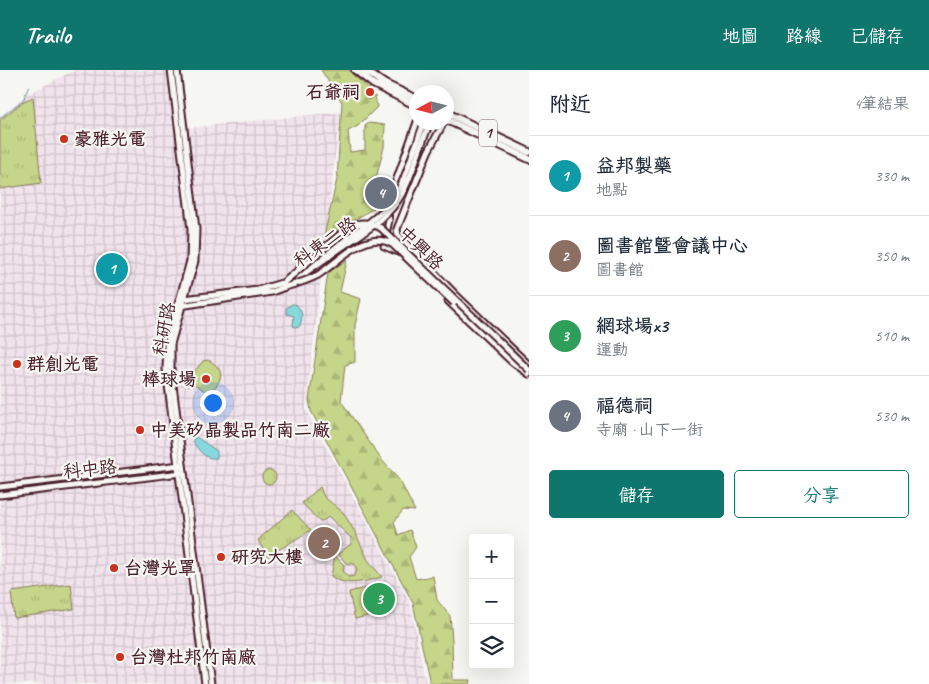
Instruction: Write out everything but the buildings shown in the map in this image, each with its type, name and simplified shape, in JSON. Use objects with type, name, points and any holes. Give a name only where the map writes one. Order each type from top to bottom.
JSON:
[{"type":"main road","points":[[355,70],[374,84],[409,102]]},
{"type":"main road","points":[[364,70],[384,84],[409,96]]},
{"type":"main road","name":"1","points":[[454,119],[529,152]]},
{"type":"main road","name":"1","points":[[454,120],[529,159]]},
{"type":"street","name":"科研路","points":[[172,70],[191,228],[190,261],[182,299]]},
{"type":"street","name":"科研路","points":[[177,70],[196,229],[195,261],[167,344],[166,369],[211,684]]},
{"type":"street","points":[[399,224],[393,226],[389,220],[386,199],[394,187],[414,130]]},
{"type":"street","name":"科東二路","points":[[419,146],[422,130]]},
{"type":"street","name":"科東二路","points":[[180,306],[272,292],[373,226],[395,205],[402,194],[426,130]]},
{"type":"street","name":"中興路","points":[[440,130],[428,152],[397,229],[398,235],[455,294],[529,365]]},
{"type":"street","name":"中興路","points":[[389,220],[385,239],[512,362],[528,372]]},
{"type":"street","name":"中興路","points":[[284,285],[349,227],[363,222],[373,224],[381,228],[528,372]]},
{"type":"street","name":"中興路","points":[[284,285],[297,284],[317,275],[361,245],[374,239],[384,239],[392,244],[528,372]]},
{"type":"street","name":"中興路","points":[[384,246],[399,252]]},
{"type":"street","name":"科東二路","points":[[182,299],[284,285]]},
{"type":"street","name":"科中路","points":[[0,487],[181,465]]},
{"type":"street","name":"科研路","points":[[182,472],[205,684]]},
{"type":"street","name":"科中路","points":[[0,495],[182,472]]},
{"type":"shaded area","points":[[75,70],[181,70],[189,128],[340,112],[306,409],[410,603],[426,684],[0,684],[0,117],[28,94]]},
{"type":"green space","points":[[321,70],[348,70],[369,89],[363,93],[368,100],[375,96],[377,107],[358,126],[348,131],[350,152],[365,150],[365,126],[369,123],[385,125],[384,147],[372,194],[380,199],[377,206],[335,232],[324,236],[337,179],[342,102]]},
{"type":"green space","points":[[33,97],[41,183],[0,189],[0,120],[24,101]]},
{"type":"green space","points":[[347,260],[340,292],[361,299],[355,325],[355,362],[345,365],[341,401],[381,459],[400,481],[415,511],[403,510],[394,522],[398,535],[410,530],[416,547],[409,557],[416,579],[433,576],[437,600],[450,616],[453,680],[471,680],[470,684],[430,684],[413,603],[311,411],[309,400],[328,273]]},
{"type":"green space","name":"棒球場","points":[[208,360],[220,372],[217,385],[209,394],[191,381],[191,376],[203,361]]},
{"type":"green space","points":[[266,470],[272,470],[276,477],[272,484],[266,484],[262,480],[262,474]]},
{"type":"green space","points":[[320,487],[324,497],[343,512],[368,560],[382,577],[350,583],[337,580],[331,576],[335,556],[344,565],[343,571],[348,577],[354,576],[357,571],[355,565],[352,563],[348,565],[338,554],[351,544],[351,538],[329,517],[320,522],[302,503]]},
{"type":"green space","points":[[292,510],[311,530],[267,557],[258,540]]},
{"type":"green space","points":[[385,583],[392,610],[373,614],[367,587]]},
{"type":"green space","points":[[71,584],[74,609],[14,618],[11,592]]},
{"type":"green space","points":[[365,588],[371,615],[355,619],[349,592]]},
{"type":"water","points":[[292,304],[298,306],[302,315],[298,328],[293,326],[294,316],[287,314],[286,308]]},
{"type":"water","points":[[194,437],[217,451],[217,458],[202,454],[193,441]]},
{"type":"waterway","points":[[0,118],[23,100],[29,86]]},
{"type":"place","name":"石爺祠","points":[[370,92]]},
{"type":"place","name":"豪雅光電","points":[[64,139]]},
{"type":"place","name":"福德祠","points":[[381,193]]},
{"type":"place","name":"益邦製藥","points":[[112,269]]},
{"type":"place","name":"群創光電","points":[[17,364]]},
{"type":"place","name":"棒球場","points":[[206,379]]},
{"type":"place","name":"中美矽晶製品竹南二廠","points":[[140,430]]},
{"type":"place","name":"圖書館暨會議中心","points":[[324,543]]},
{"type":"place","name":"研究大樓","points":[[221,557]]},
{"type":"place","name":"台灣光罩","points":[[114,568]]},
{"type":"place","name":"網球場x3","points":[[379,599]]},
{"type":"place","name":"台灣杜邦竹南廠","points":[[120,657]]}]
